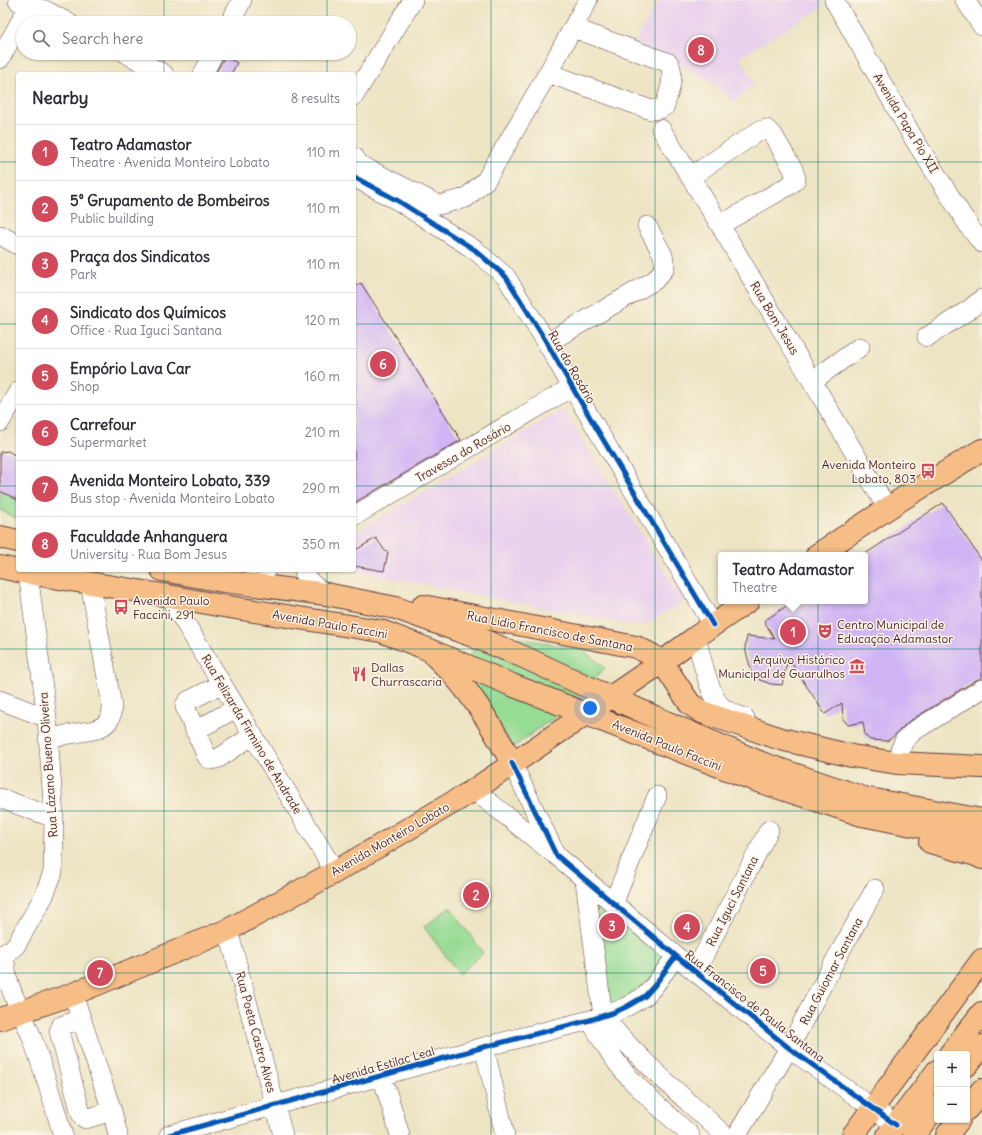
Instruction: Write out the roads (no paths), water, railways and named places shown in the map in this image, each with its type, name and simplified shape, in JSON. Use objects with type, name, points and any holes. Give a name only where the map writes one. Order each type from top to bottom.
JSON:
[{"type":"main road","points":[[821,552],[887,508],[982,450]]},
{"type":"main road","points":[[0,537],[16,541]]},
{"type":"main road","points":[[0,550],[16,553]]},
{"type":"main road","name":"Avenida Paulo Faccini","points":[[0,567],[16,570]]},
{"type":"main road","name":"Avenida Paulo Faccini","points":[[23,572],[381,631],[428,649],[512,685],[586,713],[759,772]]},
{"type":"main road","name":"Avenida Paulo Faccini","points":[[173,572],[223,581],[326,594],[396,608],[473,636],[526,658],[610,697],[759,772]]},
{"type":"main road","points":[[124,588],[142,583],[196,591],[214,592],[219,590],[223,581]]},
{"type":"main road","name":"Avenida Monteiro Lobato","points":[[0,1019],[73,994],[228,930],[335,872],[474,790],[662,662],[744,604]]},
{"type":"main road","name":"Rua Lidio Francisco de Santana","points":[[396,608],[405,606],[423,606],[636,647],[662,662],[690,704],[702,712],[781,739],[852,756],[899,763],[982,767]]},
{"type":"main road","points":[[428,649],[455,677],[474,701],[492,726],[512,763]]},
{"type":"main road","points":[[759,772],[862,815],[897,832],[982,858]]},
{"type":"main road","points":[[759,772],[864,798],[982,820]]},
{"type":"main road","points":[[862,815],[982,839]]},
{"type":"main road","points":[[853,1135],[982,960]]},
{"type":"main road","points":[[952,1051],[982,1013]]},
{"type":"main road","points":[[970,1061],[982,1046]]},
{"type":"main road","points":[[899,1132],[934,1076]]},
{"type":"main road","points":[[970,1105],[982,1090]]},
{"type":"main road","points":[[899,1132],[934,1107]]},
{"type":"main road","points":[[947,1135],[957,1123]]},
{"type":"street","points":[[234,16],[242,0]]},
{"type":"street","points":[[356,93],[413,0]]},
{"type":"street","points":[[356,160],[360,165],[439,205],[466,198],[486,180],[588,0]]},
{"type":"street","name":"Avenida Papa Pio XII","points":[[834,0],[914,139],[970,228],[982,243]]},
{"type":"street","points":[[965,0],[982,26]]},
{"type":"street","points":[[20,16],[26,2],[56,16]]},
{"type":"street","points":[[0,59],[16,24]]},
{"type":"street","points":[[548,73],[652,110],[660,109],[665,106],[673,76],[669,63],[573,28]]},
{"type":"street","points":[[138,60],[160,72]]},
{"type":"street","points":[[204,72],[210,60]]},
{"type":"street","name":"Rua Bom Jesus","points":[[661,129],[720,225],[887,508]]},
{"type":"street","points":[[690,177],[759,131],[766,129],[773,135],[793,169],[796,179],[790,185],[720,225]]},
{"type":"street","name":"Rua do Rosário","points":[[356,178],[400,202],[475,250],[506,277],[547,343],[714,624]]},
{"type":"street","points":[[547,343],[655,280],[665,268],[663,255],[647,226]]},
{"type":"street","points":[[0,235],[16,245]]},
{"type":"street","points":[[927,337],[970,309],[982,299]]},
{"type":"street","points":[[812,381],[860,347]]},
{"type":"street","name":"Travessa do Rosário","points":[[356,515],[572,387]]},
{"type":"street","points":[[0,422],[16,395]]},
{"type":"street","points":[[246,584],[263,572]]},
{"type":"street","points":[[305,572],[314,586],[326,594]]},
{"type":"street","name":"Rua Lázano Bueno Oliveira","points":[[28,573],[47,718],[54,818],[53,872],[44,896],[16,945],[12,949],[2,949],[7,977],[32,1038],[63,1135]]},
{"type":"street","points":[[48,738],[94,730],[102,727],[107,723],[112,713],[90,583]]},
{"type":"street","name":"Rua Felizarda Firmino de Andrade","points":[[169,596],[335,872]]},
{"type":"street","points":[[696,637],[704,669],[711,688],[717,701],[726,710],[746,718],[812,738],[878,752],[899,763],[900,750],[904,741],[914,731],[982,689]]},
{"type":"street","points":[[222,684],[188,701],[185,705],[207,757],[210,760],[219,758],[253,736]]},
{"type":"street","points":[[0,700],[47,718]]},
{"type":"street","points":[[196,731],[236,708]]},
{"type":"street","name":"Rua Francisco de Paula Santana","points":[[512,763],[556,855]]},
{"type":"street","name":"Rua Francisco de Paula Santana","points":[[474,790],[556,855],[585,881],[789,1048],[873,1108],[899,1132]]},
{"type":"street","points":[[613,904],[657,796]]},
{"type":"street","points":[[0,798],[54,818]]},
{"type":"street","name":"Rua Iguci Santana","points":[[696,972],[769,830]]},
{"type":"street","points":[[585,881],[596,1018],[608,1051],[634,1083],[690,1135]]},
{"type":"street","name":"Rua Guiomar Santana","points":[[736,1135],[789,1048],[875,889]]},
{"type":"street","name":"Rua Poeta Castro Alves","points":[[228,930],[283,1135]]},
{"type":"street","name":"Avenida Estilac Leal","points":[[169,1135],[484,1047],[596,1018],[626,1007],[645,996],[676,956]]},
{"type":"street","points":[[73,994],[112,1111],[118,1135]]},
{"type":"street","points":[[596,1018],[620,1036],[644,1061],[724,1135]]},
{"type":"street","points":[[81,1019],[61,1026],[59,1031],[81,1114],[86,1119],[112,1111]]},
{"type":"street","points":[[484,1047],[505,1135]]},
{"type":"street","points":[[382,1076],[400,1135]]},
{"type":"place","name":"Faculdade Anhanguera","points":[[701,50]]},
{"type":"place","name":"Carrefour","points":[[383,364]]},
{"type":"place","name":"Avenida Monteiro Lobato, 803","points":[[928,471]]},
{"type":"place","name":"Avenida Paulo Faccini, 291","points":[[121,607]]},
{"type":"place","name":"Centro Municipal de Educação Adamastor","points":[[825,631]]},
{"type":"place","name":"Teatro Adamastor","points":[[793,632]]},
{"type":"place","name":"Arquivo Histórico Municipal de Guarulhos","points":[[857,666]]},
{"type":"place","name":"Dallas Churrascaria","points":[[359,674]]},
{"type":"place","name":"5° Grupamento de Bombeiros","points":[[476,895]]},
{"type":"place","name":"Praça dos Sindicatos","points":[[612,926]]},
{"type":"place","name":"Sindicato dos Químicos","points":[[687,927]]},
{"type":"place","name":"Empório Lava Car","points":[[763,971]]},
{"type":"place","name":"Avenida Monteiro Lobato, 339","points":[[100,973]]}]
